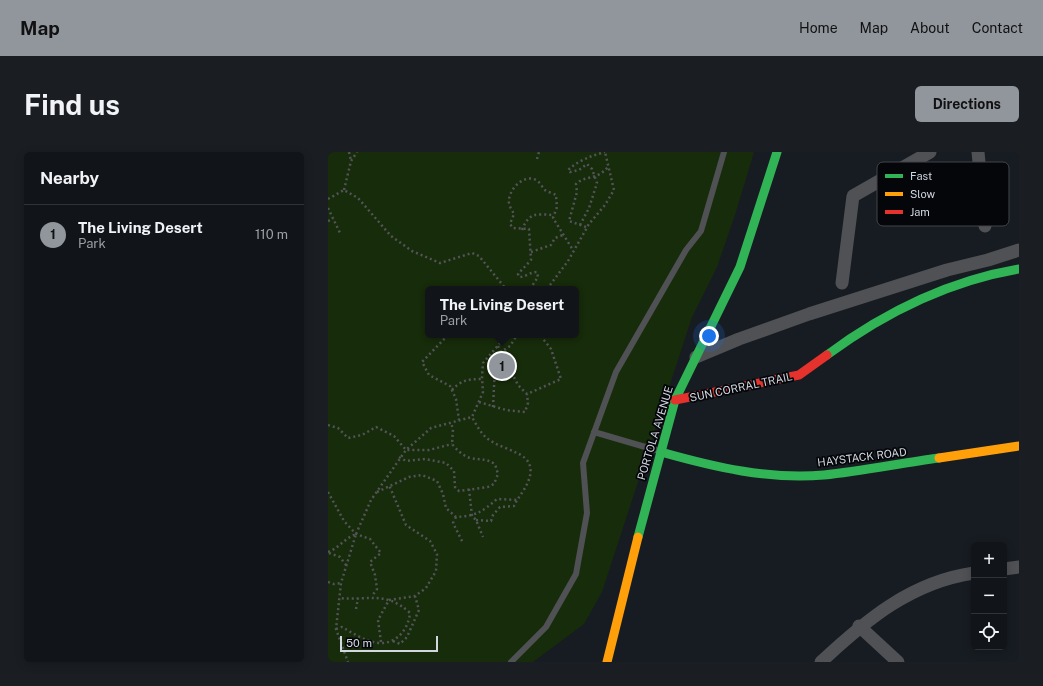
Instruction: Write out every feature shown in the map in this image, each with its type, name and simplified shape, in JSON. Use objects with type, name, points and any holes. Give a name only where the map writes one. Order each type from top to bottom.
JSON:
[{"type":"street","name":"PORTOLA AVENUE","points":[[607,662],[660,452],[676,400],[740,267],[777,152]]},
{"type":"street","points":[[912,162],[930,152]]},
{"type":"street","points":[[978,152],[979,162]]},
{"type":"street","points":[[842,283],[853,196],[877,182]]},
{"type":"street","points":[[696,357],[739,339],[809,314],[937,273],[988,260],[1019,250]]},
{"type":"street","name":"SUN CORRAL TRAIL","points":[[676,400],[800,375],[861,330],[912,303],[943,290],[995,273],[1019,269]]},
{"type":"street","points":[[937,273],[943,290]]},
{"type":"street","name":"HAYSTACK ROAD","points":[[660,452],[704,464],[759,474],[824,475],[1019,446]]},
{"type":"street","points":[[1007,569],[1019,567]]},
{"type":"street","points":[[821,662],[859,626],[892,603],[913,592],[939,582],[971,574]]},
{"type":"street","points":[[859,626],[898,662]]},
{"type":"lane","points":[[511,662],[546,627],[576,574],[588,514],[583,463],[616,372],[686,250],[701,231],[724,152]]},
{"type":"lane","points":[[594,432],[660,452]]},
{"type":"path","points":[[350,152],[351,162]]},
{"type":"path","points":[[328,199],[344,190],[351,162],[357,152]]},
{"type":"path","points":[[537,159],[539,152]]},
{"type":"path","points":[[550,286],[568,261],[586,227],[605,205],[614,190],[605,152],[591,156],[568,170],[570,172],[579,170],[587,164],[592,169],[597,183],[589,208],[580,225]]},
{"type":"path","points":[[586,227],[569,221],[578,192],[576,184],[579,181],[601,175],[608,167]]},
{"type":"path","points":[[532,286],[538,277],[537,272],[533,272],[523,277],[519,277],[518,274],[531,260],[529,229],[522,230],[513,228],[510,224],[514,214],[509,204],[509,198],[512,190],[519,182],[527,178],[536,180],[545,190],[556,195],[557,207],[553,218],[573,250]]},
{"type":"path","points":[[344,190],[358,198],[391,236],[412,251],[440,263],[472,253],[479,256],[504,286]]},
{"type":"path","points":[[328,208],[340,234]]},
{"type":"path","points":[[522,230],[529,218],[536,214],[553,215]]},
{"type":"path","points":[[328,221],[333,219]]},
{"type":"path","points":[[531,252],[551,245],[555,238],[563,235]]},
{"type":"path","points":[[445,338],[422,362],[429,376],[450,386],[456,399],[459,420]]},
{"type":"path","points":[[472,417],[483,392],[483,363],[504,338]]},
{"type":"path","points":[[493,407],[495,366],[501,352],[510,346],[515,338]]},
{"type":"path","points":[[527,394],[561,380],[551,349],[542,338]]},
{"type":"path","points":[[479,402],[493,407],[525,412],[528,403],[527,394],[518,385],[498,346]]},
{"type":"path","points":[[452,390],[458,383],[470,379],[482,379]]},
{"type":"path","points":[[348,662],[336,630],[341,583],[356,534],[371,500],[399,457],[431,428],[472,417]]},
{"type":"path","points":[[472,417],[481,432],[490,441],[524,457],[530,468],[529,482],[516,500],[514,506],[500,507],[493,515],[491,520],[476,520]]},
{"type":"path","points":[[451,423],[453,429],[452,444]]},
{"type":"path","points":[[328,425],[338,428],[348,438],[362,435],[376,427],[394,436],[406,450],[429,450],[452,444]]},
{"type":"path","points":[[399,457],[406,461],[421,458],[446,463],[454,470],[455,487],[459,491],[488,487],[494,484],[498,474],[495,464],[486,459],[468,458],[452,444]]},
{"type":"path","points":[[377,492],[409,477],[422,475],[437,481],[443,494],[446,508],[456,517],[472,516],[482,512],[497,500],[516,500]]},
{"type":"path","points":[[389,486],[406,525],[430,541],[437,554],[436,571],[431,582],[426,588],[414,596],[389,600]]},
{"type":"path","points":[[469,489],[472,516],[476,520],[483,537]]},
{"type":"path","points":[[328,492],[338,513],[356,534],[370,539],[381,553],[370,562],[375,575],[377,589],[372,596]]},
{"type":"path","points":[[456,517],[453,523],[463,543]]},
{"type":"path","points":[[328,553],[334,550],[350,536],[356,534]]},
{"type":"path","points":[[328,553],[333,553],[340,557],[346,565]]},
{"type":"path","points":[[328,582],[334,584],[341,583]]},
{"type":"path","points":[[336,630],[342,627],[371,642],[392,641],[399,637],[405,629],[409,621],[410,613],[389,600],[372,596],[339,598]]},
{"type":"path","points":[[392,641],[400,644],[407,637],[419,610],[414,596]]},
{"type":"path","points":[[356,609],[358,598]]},
{"type":"path","points":[[380,642],[378,620],[389,600]]},
{"type":"green space","points":[[328,152],[754,152],[735,215],[717,267],[692,317],[602,592],[584,624],[533,662],[328,662]]},
{"type":"traffic: fast","points":[[638,537],[675,400],[740,267],[777,152]]},
{"type":"traffic: fast","points":[[827,355],[894,312],[942,290],[993,274],[1019,269]]},
{"type":"traffic: fast","points":[[661,452],[721,467],[783,476],[824,475],[939,458]]},
{"type":"traffic: slow","points":[[939,458],[1019,446]]},
{"type":"traffic: slow","points":[[607,662],[638,537]]},
{"type":"traffic: jam","points":[[675,400],[799,375],[827,355]]},
{"type":"place","name":"The Living Desert","points":[[502,366]]}]
